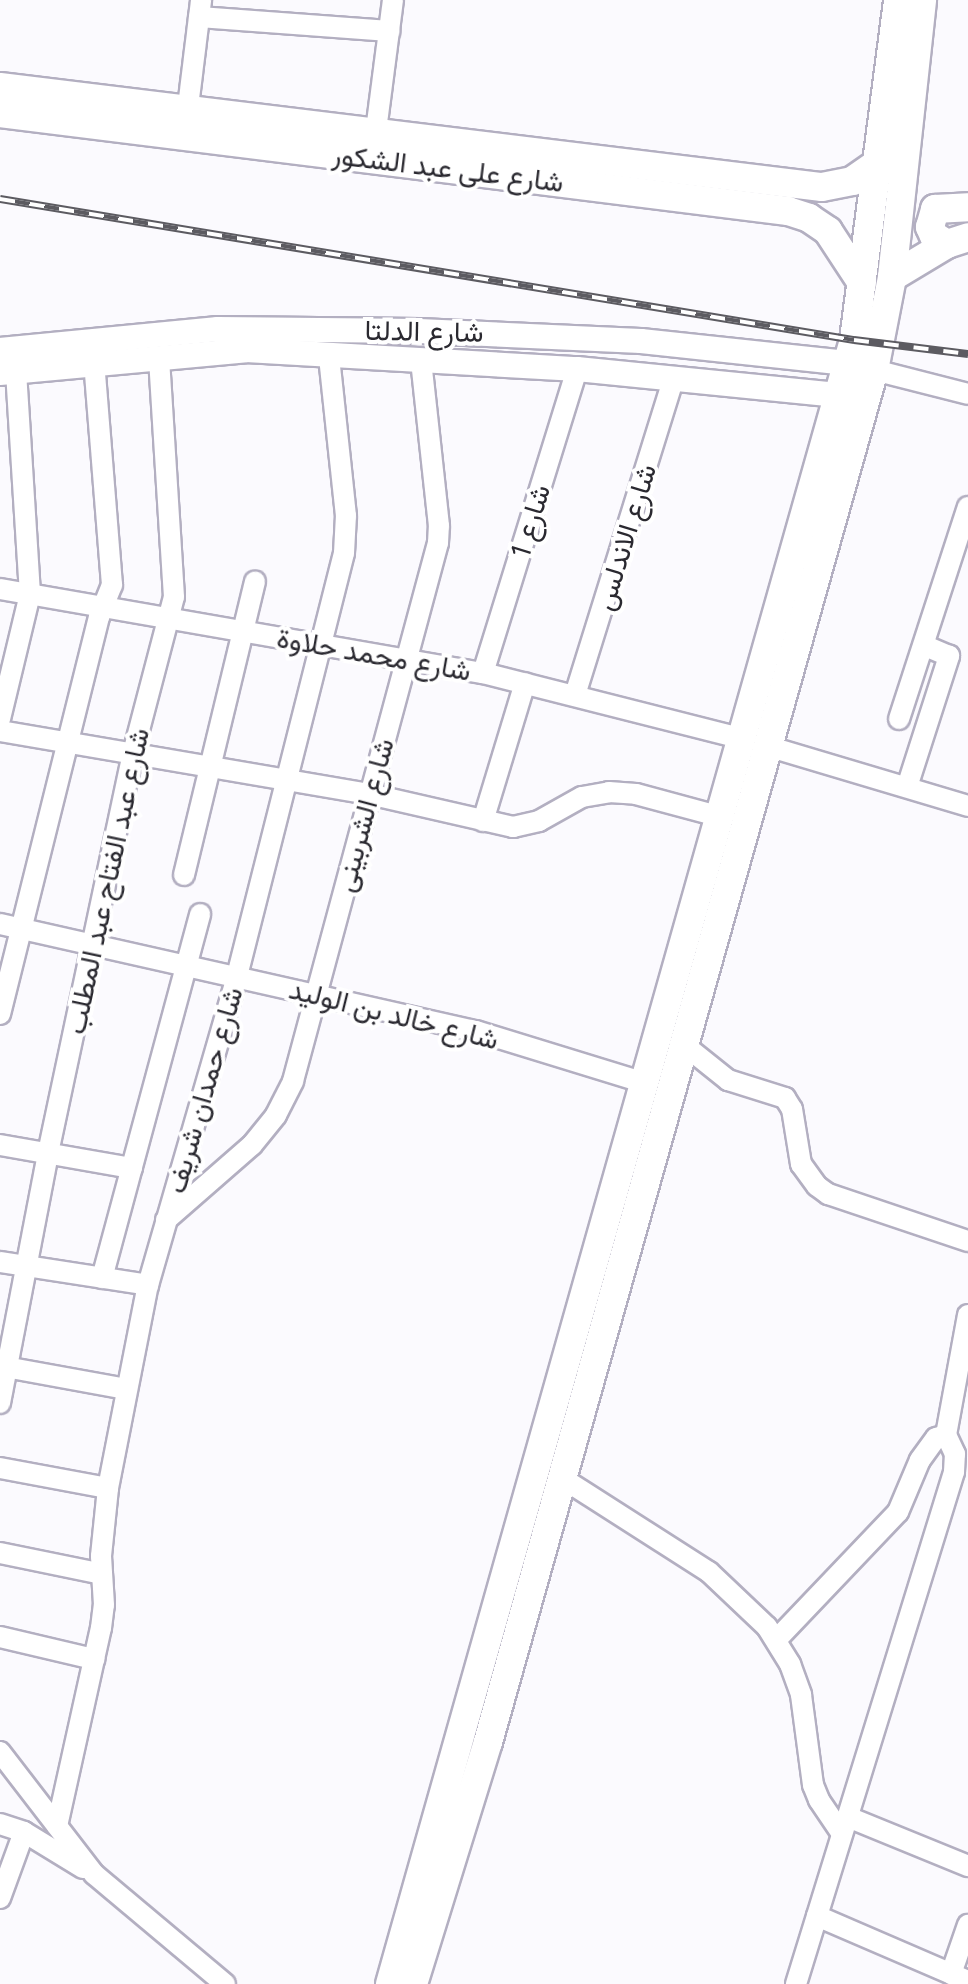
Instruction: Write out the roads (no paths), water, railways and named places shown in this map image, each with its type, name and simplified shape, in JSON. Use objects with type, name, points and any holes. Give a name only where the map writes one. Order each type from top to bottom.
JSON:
[{"type":"main road","points":[[413,1984],[488,1742],[683,1044],[680,1007],[721,817],[755,743],[838,395],[861,366],[862,283],[898,0]]},
{"type":"main road","points":[[390,1984],[645,1083],[680,1007],[861,366],[892,277],[922,0]]},
{"type":"main road","name":"شارع على عبد الشكور","points":[[0,87],[186,122],[374,145],[822,187],[852,181],[878,163]]},
{"type":"main road","name":"شارع على عبد الشكور","points":[[0,113],[186,122]]},
{"type":"main road","name":"شارع على عبد الشكور","points":[[374,145],[788,211],[819,224]]},
{"type":"main road","points":[[822,187],[827,208],[819,224],[835,240],[862,283]]},
{"type":"main road","points":[[902,197],[968,207]]},
{"type":"main road","points":[[957,241],[934,236],[930,227],[935,209],[968,207]]},
{"type":"main road","points":[[892,277],[957,241]]},
{"type":"street","points":[[374,145],[393,0]]},
{"type":"street","points":[[186,122],[200,8],[389,31]]},
{"type":"street","name":"شارع الدلتا","points":[[319,347],[493,332],[723,350],[861,366]]},
{"type":"street","name":"شارع الدلتا","points":[[8,372],[159,357],[220,340]]},
{"type":"street","name":"شارع الدلتا","points":[[0,350],[246,340],[421,361],[577,369],[838,395]]},
{"type":"street","name":"شارع حمدان شريف","points":[[57,1826],[104,1605],[102,1574],[108,1488],[148,1285],[237,976],[340,571],[346,534],[319,347]]},
{"type":"street","points":[[721,382],[723,350]]},
{"type":"street","name":"شارع عبد الفتاح عبد المطلب","points":[[0,1403],[4,1367],[92,943],[133,753],[169,621],[175,586],[159,357]]},
{"type":"street","name":"شارع الشربينى","points":[[166,1220],[252,1145],[276,1115],[293,1081],[439,534],[421,361]]},
{"type":"street","points":[[0,1014],[10,926],[112,585],[94,363]]},
{"type":"street","points":[[861,366],[968,394]]},
{"type":"street","name":"شارع 1","points":[[483,673],[577,369]]},
{"type":"street","points":[[0,719],[30,594],[8,372]]},
{"type":"street","name":"شارع الاندلس","points":[[575,695],[674,378]]},
{"type":"street","points":[[899,719],[920,650],[926,646],[968,507]]},
{"type":"street","points":[[184,875],[255,581]]},
{"type":"street","name":"شارع محمد حلاوة","points":[[0,589],[169,621],[243,630],[483,673],[755,743],[968,806]]},
{"type":"street","points":[[907,787],[949,656],[926,646]]},
{"type":"street","points":[[483,821],[525,683]]},
{"type":"street","points":[[0,731],[369,794],[513,827],[531,824],[570,802],[609,792],[636,794],[721,817]]},
{"type":"street","points":[[102,1278],[200,914]]},
{"type":"street","name":"شارع خالد بن الوليد","points":[[10,926],[476,1031],[645,1083]]},
{"type":"street","points":[[683,1044],[728,1080],[785,1098],[792,1109],[801,1164],[817,1186],[828,1194],[968,1241]]},
{"type":"street","points":[[0,1145],[132,1168]]},
{"type":"street","points":[[0,1262],[148,1285]]},
{"type":"street","points":[[796,1984],[954,1472],[962,1456],[946,1435],[968,1315]]},
{"type":"street","points":[[4,1367],[127,1389]]},
{"type":"street","points":[[776,1640],[898,1512],[920,1460],[936,1438],[946,1435]]},
{"type":"street","points":[[0,1468],[108,1488]]},
{"type":"street","points":[[562,1478],[709,1572],[746,1604],[776,1640],[795,1677],[806,1712],[813,1785],[819,1800],[845,1825],[968,1866]]},
{"type":"street","points":[[0,1553],[102,1574]]},
{"type":"street","points":[[0,1637],[94,1659]]},
{"type":"street","points":[[0,1752],[94,1874]]},
{"type":"street","points":[[0,1824],[24,1832],[94,1874],[225,1984]]},
{"type":"street","points":[[0,1898],[24,1832]]},
{"type":"street","points":[[817,1916],[960,1977],[968,1925]]},
{"type":"railway","points":[[0,199],[854,340],[968,354]]}]
